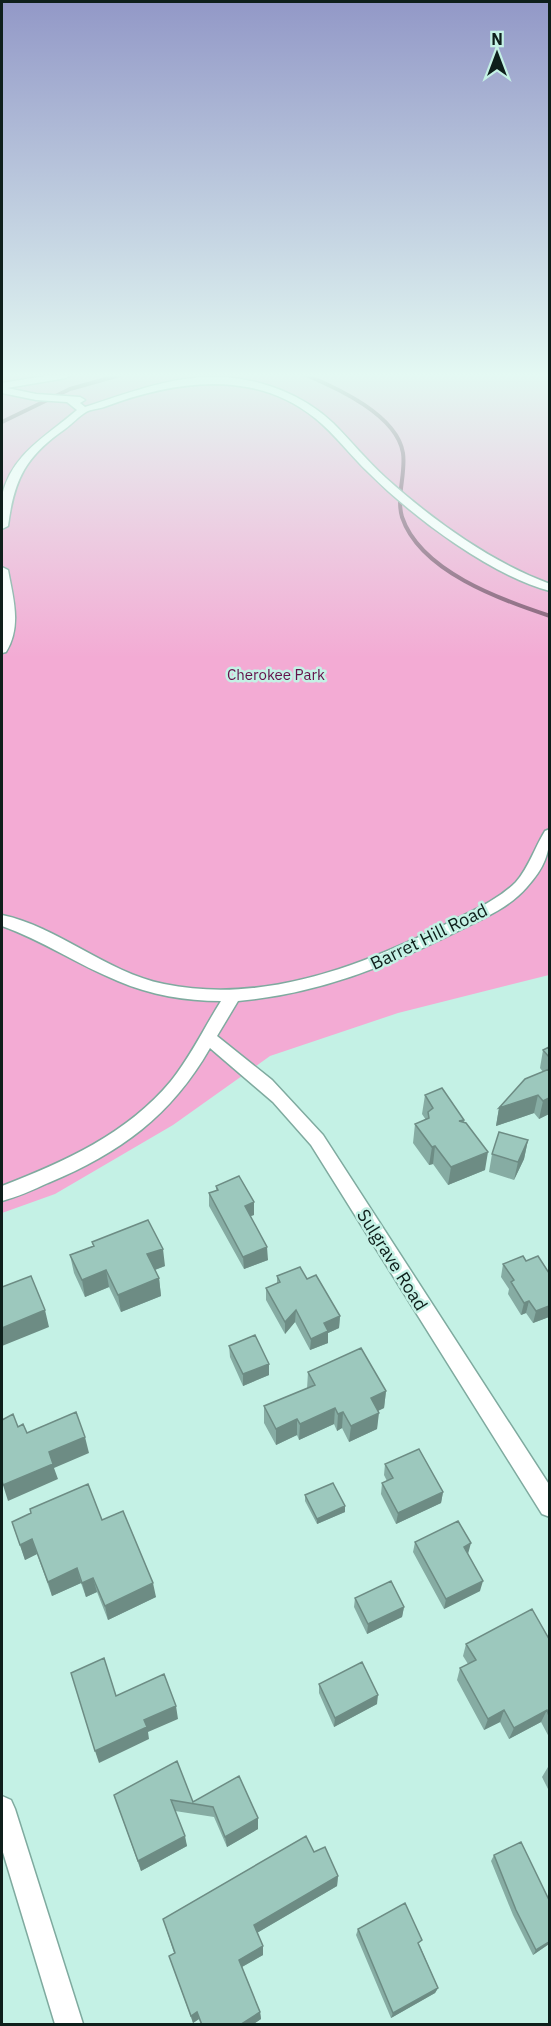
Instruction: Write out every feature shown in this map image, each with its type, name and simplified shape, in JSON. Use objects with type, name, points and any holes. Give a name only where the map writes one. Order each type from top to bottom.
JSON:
[{"type":"street","points":[[2,526],[11,480],[17,470]]},
{"type":"street","points":[[372,470],[419,509],[474,549],[525,578],[549,588]]},
{"type":"street","points":[[2,570],[9,610],[9,626],[2,649]]},
{"type":"street","name":"Barret Hill Road","points":[[2,920],[145,985],[165,990],[232,997],[307,985],[355,972],[401,954],[496,905],[510,895],[521,885],[537,863],[549,834]]},
{"type":"street","points":[[2,1194],[94,1154],[145,1120],[177,1086],[232,997]]},
{"type":"street","name":"Sulgrave Road","points":[[207,1037],[257,1074],[304,1123],[317,1140],[549,1506]]},
{"type":"street","points":[[2,1809],[69,2025]]},
{"type":"green space","name":"Cherokee Park","points":[[2,470],[549,470],[549,975],[398,1013],[270,1056],[173,1125],[55,1194],[2,1213]]},
{"type":"building","points":[[549,1047],[549,1057],[543,1050]]},
{"type":"building","points":[[549,1069],[549,1098],[543,1101],[538,1095],[499,1108],[525,1079]]},
{"type":"building","points":[[442,1088],[464,1120],[459,1121],[466,1123],[488,1152],[451,1167],[415,1124],[429,1118],[428,1112],[433,1108],[425,1095]]},
{"type":"building","points":[[499,1132],[528,1140],[518,1162],[492,1154]]},
{"type":"building","points":[[239,1176],[254,1202],[245,1206],[267,1247],[243,1257],[209,1193],[218,1190],[216,1186]]},
{"type":"building","points":[[148,1220],[163,1249],[147,1254],[159,1278],[118,1295],[106,1270],[82,1280],[70,1255],[94,1246],[92,1242]]},
{"type":"building","points":[[523,1256],[526,1261],[538,1256],[549,1273],[549,1306],[536,1311],[529,1301],[524,1303],[511,1282],[514,1280],[503,1264]]},
{"type":"building","points":[[300,1267],[307,1279],[316,1275],[340,1316],[324,1323],[328,1331],[311,1339],[296,1310],[285,1322],[266,1288],[280,1282],[277,1276]]},
{"type":"building","points":[[31,1276],[45,1310],[2,1328],[2,1287]]},
{"type":"building","points":[[255,1335],[269,1364],[243,1374],[229,1346]]},
{"type":"building","points":[[361,1348],[386,1391],[371,1398],[379,1413],[351,1426],[343,1412],[338,1414],[335,1408],[300,1424],[297,1419],[276,1429],[264,1406],[315,1385],[308,1372]]},
{"type":"building","points":[[76,1412],[85,1437],[49,1452],[53,1464],[3,1485],[2,1420],[13,1414],[18,1427],[23,1424],[27,1433]]},
{"type":"building","points":[[419,1449],[443,1492],[398,1513],[382,1483],[393,1478],[385,1464]]},
{"type":"building","points":[[333,1483],[345,1506],[317,1519],[305,1495]]},
{"type":"building","points":[[88,1484],[102,1520],[123,1511],[153,1583],[105,1606],[93,1578],[82,1583],[77,1568],[48,1582],[32,1539],[20,1545],[12,1522],[31,1513],[30,1509]]},
{"type":"building","points":[[458,1521],[471,1543],[464,1547],[483,1581],[446,1599],[415,1542]]},
{"type":"building","points":[[391,1581],[404,1607],[368,1624],[355,1598]]},
{"type":"building","points":[[532,1609],[549,1639],[549,1716],[547,1710],[514,1728],[504,1710],[488,1719],[460,1668],[476,1660],[466,1644]]},
{"type":"building","points":[[104,1658],[116,1696],[164,1674],[176,1706],[144,1720],[147,1727],[95,1751],[71,1673]]},
{"type":"building","points":[[362,1662],[378,1695],[335,1718],[319,1684]]},
{"type":"building","points":[[177,1761],[193,1802],[239,1776],[258,1818],[225,1837],[213,1807],[171,1800],[185,1836],[138,1861],[114,1795]]},
{"type":"building","points":[[306,1836],[314,1852],[325,1847],[338,1876],[254,1925],[263,1946],[239,1960],[260,2012],[240,2025],[202,2025],[197,2012],[191,2016],[169,1956],[175,1953],[163,1919]]},
{"type":"building","points":[[521,1842],[549,1900],[549,1942],[536,1950],[516,1910],[494,1855]]},
{"type":"building","points":[[405,1903],[422,1940],[418,1943],[438,1988],[393,2013],[358,1929]]},
{"type":"waterway","points":[[403,470],[400,501],[402,517],[412,536],[426,553],[464,581],[486,592],[550,616]]}]
